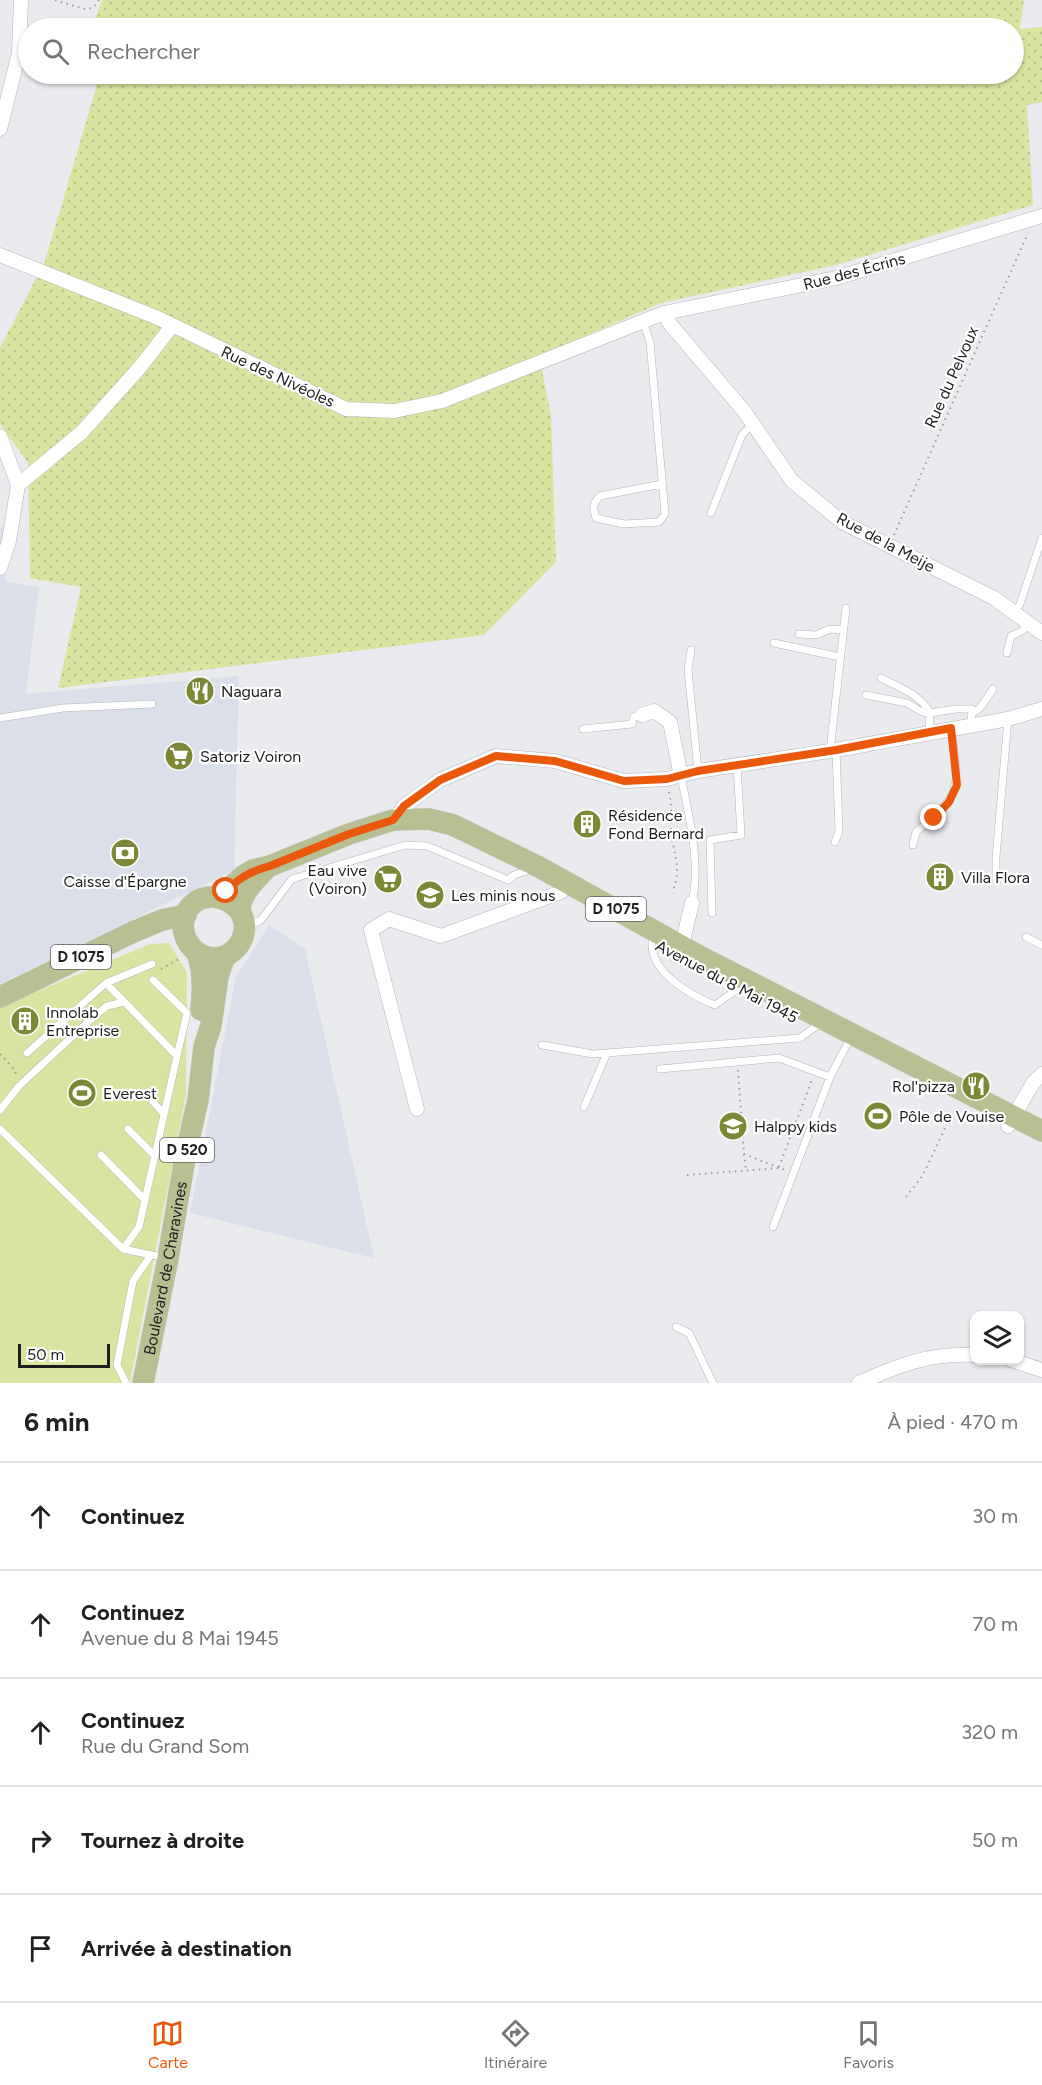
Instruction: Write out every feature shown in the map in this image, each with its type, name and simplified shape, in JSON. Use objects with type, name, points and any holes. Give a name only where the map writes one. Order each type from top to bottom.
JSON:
[{"type":"main road","name":"Avenue du 8 Mai 1945","points":[[270,866],[383,823],[423,827],[448,835],[531,870],[679,950],[739,988],[815,1027],[850,1039]]},
{"type":"main road","name":"D 1075","points":[[216,896],[253,870],[270,866]]},
{"type":"main road","name":"D 1075","points":[[242,919],[247,892],[256,878],[270,866]]},
{"type":"main road","name":"Avenue du 8 Mai 1945","points":[[564,887],[652,942],[704,958],[850,1039],[1011,1121],[1042,1143]]},
{"type":"main road","points":[[216,896],[234,903],[242,919],[239,945],[225,956],[215,958],[191,946],[183,926],[186,915],[197,901],[216,896]]},
{"type":"main road","name":"D 1075","points":[[0,997],[133,932],[162,920],[186,915]]},
{"type":"main road","name":"D 1075","points":[[133,932],[165,932],[191,946]]},
{"type":"main road","name":"Boulevard de Charavines","points":[[191,946],[201,962],[203,991],[200,1025],[204,1047]]},
{"type":"main road","name":"Boulevard de Charavines","points":[[143,1383],[160,1257],[198,1100],[204,1047],[211,1024],[218,976],[225,956]]},
{"type":"main road","name":"Avenue du 8 Mai 1945","points":[[1011,1121],[1042,1131]]},
{"type":"street","points":[[20,18],[21,0]]},
{"type":"street","points":[[0,129],[18,58]]},
{"type":"street","name":"Rue des Écrins","points":[[664,313],[836,278],[1038,217]]},
{"type":"street","name":"Rue des Nivéoles","points":[[0,255],[158,318],[346,409],[394,411],[442,401],[664,313]]},
{"type":"street","name":"Rue de la Meije","points":[[664,313],[670,324],[752,424],[792,481],[842,522],[994,598],[1042,633]]},
{"type":"street","points":[[18,485],[82,432],[141,366],[172,326]]},
{"type":"street","points":[[0,436],[18,485],[9,541],[0,568]]},
{"type":"street","points":[[0,523],[13,512]]},
{"type":"street","points":[[383,823],[440,780],[496,756],[555,761],[624,781],[681,776],[698,771],[833,750],[929,733],[971,720],[1008,718],[1042,709]]},
{"type":"street","points":[[642,715],[654,711],[670,722],[681,776]]},
{"type":"street","points":[[417,1109],[371,930],[389,919],[441,936],[564,887]]},
{"type":"street","points":[[679,950],[692,903]]},
{"type":"street","points":[[1011,1121],[1033,1083],[1042,1074]]},
{"type":"street","points":[[858,1383],[903,1364],[948,1353],[970,1355]]},
{"type":"street","points":[[1024,1364],[1042,1370]]},
{"type":"lane","points":[[643,321],[650,342],[662,484],[664,514],[659,522],[624,524],[596,518],[594,502],[600,496],[662,484]]},
{"type":"lane","points":[[711,513],[742,435],[752,424]]},
{"type":"lane","points":[[1015,612],[1020,604],[1042,538]]},
{"type":"lane","points":[[835,842],[839,831],[833,750],[846,608]]},
{"type":"lane","points":[[1008,653],[1011,636],[1022,631],[1030,623]]},
{"type":"lane","points":[[798,634],[816,635],[830,629],[843,630]]},
{"type":"lane","points":[[774,643],[840,657]]},
{"type":"lane","points":[[691,650],[688,670],[698,771]]},
{"type":"lane","points":[[881,678],[908,692],[927,706],[930,713],[929,733]]},
{"type":"lane","points":[[971,720],[993,689]]},
{"type":"lane","points":[[866,695],[907,703],[922,712],[972,710],[971,720]]},
{"type":"lane","points":[[0,718],[63,708],[152,704]]},
{"type":"lane","points":[[582,729],[632,724],[634,717],[642,715]]},
{"type":"lane","points":[[996,879],[1008,718]]},
{"type":"lane","points":[[913,845],[916,832],[949,802],[957,785],[951,728]]},
{"type":"lane","points":[[712,913],[710,840],[741,835],[737,765]]},
{"type":"lane","points":[[681,776],[692,829],[695,888],[692,903]]},
{"type":"lane","points":[[242,919],[261,920],[292,879],[405,845],[427,846],[508,880],[531,870]]},
{"type":"lane","points":[[1026,937],[1042,945]]},
{"type":"lane","points":[[652,942],[655,957],[662,969],[676,984],[698,998],[715,1005],[739,988]]},
{"type":"lane","points":[[27,1053],[106,983],[152,964]]},
{"type":"lane","points":[[123,1249],[140,1227],[187,1014],[153,981]]},
{"type":"lane","points":[[106,983],[177,1056]]},
{"type":"lane","points":[[0,1110],[19,1086],[107,1006],[124,1002]]},
{"type":"lane","points":[[542,1045],[593,1054],[800,1038],[815,1027]]},
{"type":"lane","points":[[773,1227],[830,1077],[850,1039]]},
{"type":"lane","points":[[584,1107],[607,1053]]},
{"type":"lane","points":[[660,1069],[779,1058],[830,1077]]},
{"type":"lane","points":[[153,1102],[164,1114]]},
{"type":"lane","points":[[0,1129],[123,1249],[160,1257]]},
{"type":"lane","points":[[128,1129],[155,1156]]},
{"type":"lane","points":[[101,1155],[145,1200]]},
{"type":"lane","points":[[126,1383],[117,1365],[133,1281],[160,1257]]},
{"type":"lane","points":[[675,1327],[689,1333],[713,1383]]},
{"type":"path","points":[[55,0],[84,9],[93,8],[99,0]]},
{"type":"path","name":"Rue du Pelvoux","points":[[890,546],[1038,217]]},
{"type":"path","points":[[0,1054],[15,1070],[19,1086]]},
{"type":"path","points":[[738,1061],[746,1171]]},
{"type":"path","points":[[779,1168],[815,1071]]},
{"type":"path","points":[[906,1197],[923,1175],[952,1113]]},
{"type":"path","points":[[744,1154],[794,1172]]},
{"type":"path","points":[[687,1175],[779,1168]]},
{"type":"shaded area","points":[[4,525],[6,582],[39,587],[26,694],[239,676],[234,870],[0,984],[0,528]]},
{"type":"shaded area","points":[[269,925],[305,949],[374,1258],[190,1213],[236,977]]},
{"type":"green space","points":[[102,0],[1024,0],[1022,18],[96,17]]},
{"type":"green space","points":[[1042,27],[1042,102],[1027,105],[1033,205],[836,265],[661,303],[539,356],[551,415],[556,562],[484,635],[58,688],[81,587],[30,578],[28,463],[0,424],[0,348],[45,261],[96,84],[1024,84],[1024,29]]},
{"type":"green space","points":[[169,943],[187,973],[186,1094],[130,1383],[0,1383],[0,1007],[150,944]]},
{"type":"place","name":"Naguara","points":[[200,691]]},
{"type":"place","name":"Satoriz Voiron","points":[[179,756]]},
{"type":"place","name":"Résidence Fond Bernard","points":[[587,824]]},
{"type":"place","name":"Caisse d'Épargne","points":[[125,853]]},
{"type":"place","name":"Villa Flora","points":[[940,877]]},
{"type":"place","name":"Eau vive (Voiron)","points":[[388,879]]},
{"type":"place","name":"Les minis nous","points":[[430,895]]},
{"type":"place","name":"Innolab Entreprise","points":[[25,1021]]},
{"type":"place","name":"Rol'pizza","points":[[976,1086]]},
{"type":"place","name":"Everest","points":[[82,1093]]},
{"type":"place","name":"Pôle de Vouise","points":[[878,1116]]},
{"type":"place","name":"Halppy kids","points":[[733,1126]]},
{"type":"route","points":[[226,891],[234,882],[253,870],[270,866],[373,825],[393,820],[404,806],[440,780],[496,756],[555,761],[624,781],[667,779],[698,771],[836,750],[951,728],[957,785],[949,802],[934,818]]}]
